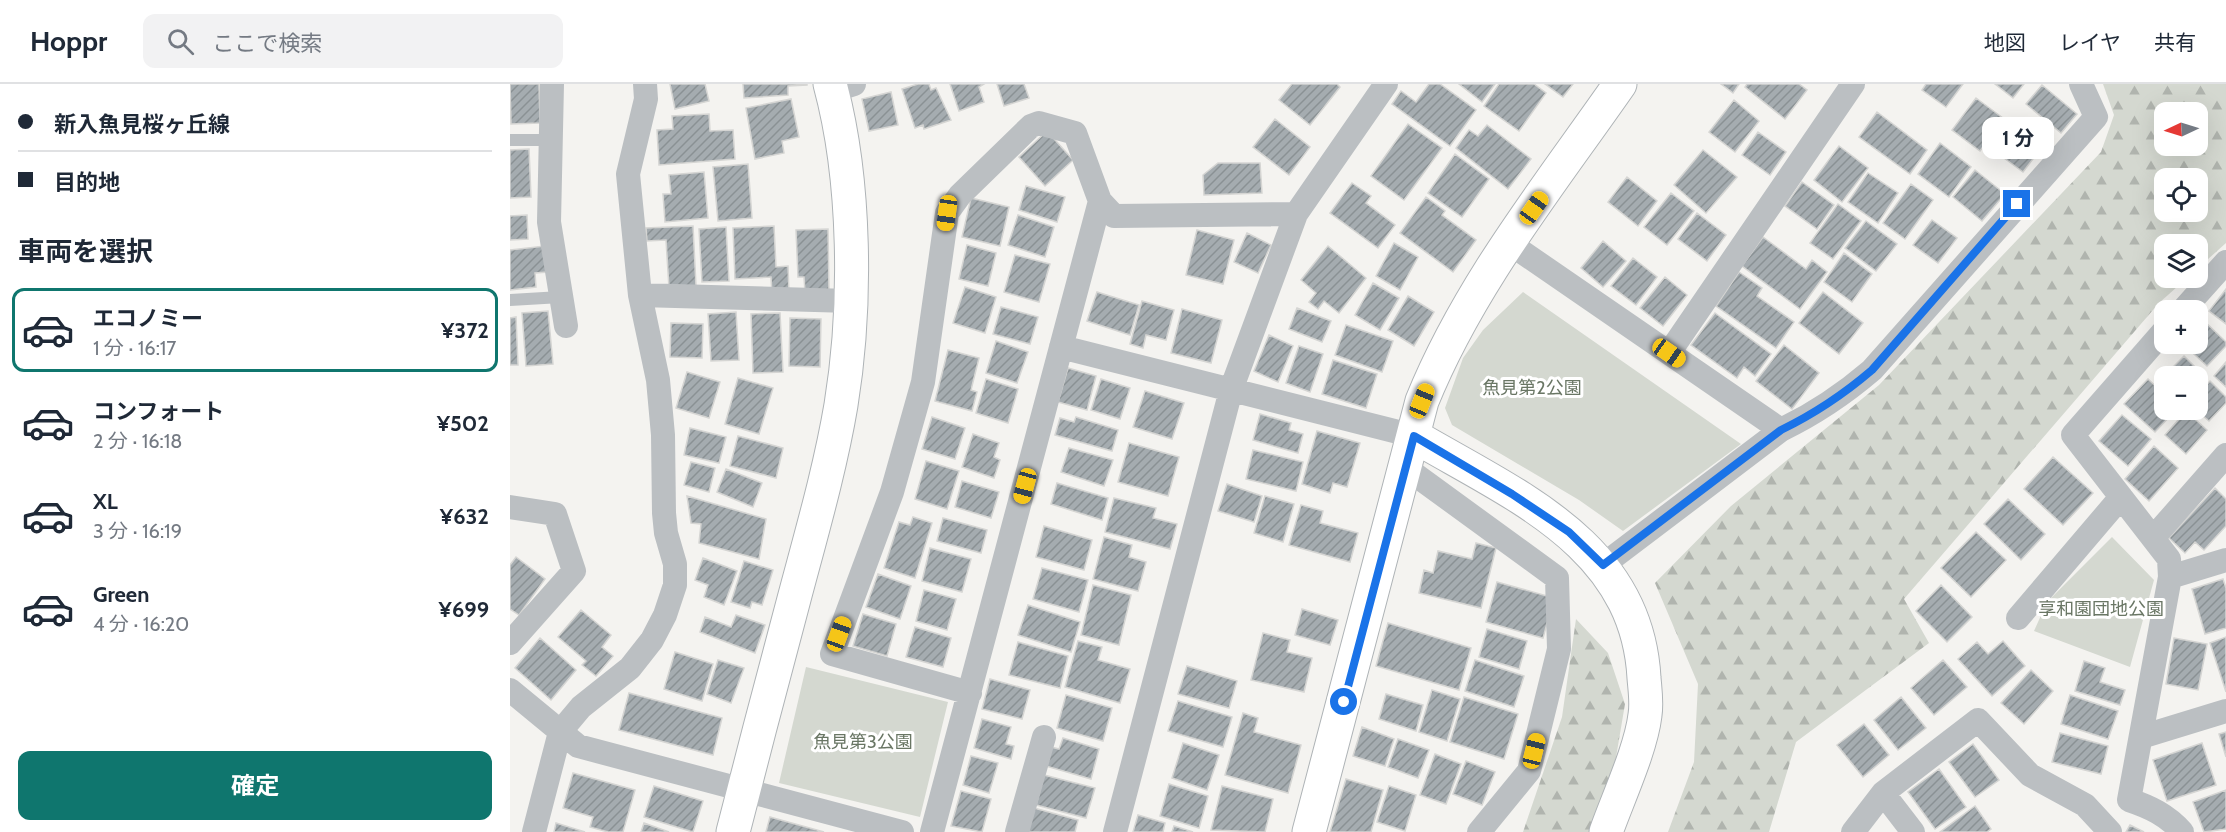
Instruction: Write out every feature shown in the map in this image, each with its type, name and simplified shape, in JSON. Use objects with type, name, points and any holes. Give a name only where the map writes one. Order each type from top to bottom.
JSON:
[{"type":"street","points":[[552,84],[552,140],[548,182],[549,222],[566,326]]},
{"type":"street","points":[[534,832],[560,732],[581,707],[630,668],[652,640],[665,615],[675,585],[675,564],[666,533],[664,513],[658,380],[640,295],[628,174],[646,99],[645,84]]},
{"type":"street","points":[[1115,832],[1231,390],[1296,214],[1386,84]]},
{"type":"street","points":[[1309,832],[1422,401],[1446,345],[1474,293],[1620,84]]},
{"type":"street","points":[[1669,353],[1853,84]]},
{"type":"street","points":[[1603,565],[1781,430],[1805,418],[1849,390],[1872,370],[2096,117],[2080,84]]},
{"type":"street","points":[[733,832],[828,467],[843,386],[850,301],[850,209],[839,86]]},
{"type":"street","points":[[970,693],[832,654],[892,492],[922,381],[947,213],[976,179],[1031,126],[1040,123],[1075,133],[1100,201],[1114,216],[1296,214]]},
{"type":"street","points":[[932,832],[1100,201]]},
{"type":"street","points":[[1509,243],[1781,430]]},
{"type":"street","points":[[2192,300],[2226,262]]},
{"type":"street","points":[[640,295],[850,301]]},
{"type":"street","points":[[1853,832],[1883,793],[1978,720],[2030,775],[2085,805],[2112,832],[2129,800],[2170,577],[2169,559],[2073,435],[2154,342]]},
{"type":"street","points":[[1061,347],[1414,436],[1512,494],[1560,526],[1603,565],[1630,608],[1643,651],[1645,715],[1606,832]]},
{"type":"street","points":[[2153,538],[2226,456]]},
{"type":"street","points":[[1406,468],[1557,578],[1559,649],[1529,771],[1479,832]]},
{"type":"street","points":[[2018,618],[2121,497]]},
{"type":"street","points":[[510,507],[555,514],[574,572],[510,643]]},
{"type":"street","points":[[2170,577],[2226,560]]},
{"type":"street","points":[[510,690],[578,746],[902,832]]},
{"type":"street","points":[[2141,737],[2226,711]]},
{"type":"street","points":[[1017,832],[1044,738]]},
{"type":"street","points":[[1883,793],[1913,832]]},
{"type":"street","points":[[2129,800],[2151,808],[2173,822],[2182,832]]},
{"type":"lane","points":[[510,140],[552,140]]},
{"type":"lane","points":[[510,300],[561,297]]},
{"type":"green space","points":[[2103,84],[2226,84],[2226,243],[2208,259],[2208,234],[2154,234],[2154,288],[2176,288],[2162,300],[2154,300],[2154,309],[1904,599],[1929,643],[1796,742],[1769,832],[1668,832],[1694,762],[1698,684],[1655,583],[1731,506],[1879,385],[2101,152],[2114,115]]},
{"type":"green space","name":"魚見第2公園","points":[[1523,292],[1741,444],[1623,531],[1579,500],[1452,425],[1445,408],[1463,358],[1483,330]]},
{"type":"green space","name":"享和園団地公園","points":[[2112,537],[2154,580],[2130,667],[2034,631],[2047,602]]},
{"type":"green space","points":[[1576,619],[1608,653],[1625,704],[1610,793],[1593,832],[1523,832],[1562,717]]},
{"type":"green space","name":"魚見第3公園","points":[[806,667],[948,702],[920,817],[779,783]]},
{"type":"building","points":[[510,84],[539,84],[540,123],[511,124]]},
{"type":"building","points":[[670,84],[705,84],[709,101],[675,109]]},
{"type":"building","points":[[743,84],[807,85],[788,86],[788,95],[744,98]]},
{"type":"building","points":[[918,84],[929,84],[931,90],[936,88],[951,120],[924,129],[923,125],[915,128],[902,89]]},
{"type":"building","points":[[950,84],[984,84],[979,87],[984,102],[959,111]]},
{"type":"building","points":[[997,84],[1024,84],[1029,98],[1004,106]]},
{"type":"building","points":[[1292,84],[1337,84],[1340,87],[1310,125],[1279,100]]},
{"type":"building","points":[[1429,84],[1440,84],[1476,110],[1450,146],[1392,104],[1401,91],[1416,102]]},
{"type":"building","points":[[1459,84],[1495,84],[1482,102]]},
{"type":"building","points":[[1499,84],[1534,84],[1546,93],[1519,131],[1484,106]]},
{"type":"building","points":[[1545,84],[1573,84],[1563,97]]},
{"type":"building","points":[[1721,84],[1739,84],[1733,93]]},
{"type":"building","points":[[1747,84],[1799,84],[1807,90],[1785,119],[1745,87]]},
{"type":"building","points":[[1926,84],[1963,84],[1946,107],[1922,90]]},
{"type":"building","points":[[1995,84],[2024,84],[2013,98]]},
{"type":"building","points":[[2042,85],[2077,114],[2061,133],[2026,104]]},
{"type":"building","points":[[891,92],[898,125],[869,131],[862,99]]},
{"type":"building","points":[[1976,98],[2042,147],[2023,172],[1985,144],[1980,151],[1952,130]]},
{"type":"building","points":[[791,99],[799,137],[782,141],[784,153],[755,159],[746,108]]},
{"type":"building","points":[[1734,100],[1759,121],[1735,152],[1709,132]]},
{"type":"building","points":[[1877,112],[1927,150],[1910,174],[1859,137]]},
{"type":"building","points":[[709,114],[710,131],[733,130],[735,159],[659,165],[657,130],[673,129],[672,116]]},
{"type":"building","points":[[1275,119],[1310,147],[1289,175],[1253,147]]},
{"type":"building","points":[[1408,124],[1442,148],[1404,200],[1371,176]]},
{"type":"building","points":[[1487,125],[1531,159],[1508,189],[1456,148],[1469,130],[1478,136]]},
{"type":"building","points":[[1047,131],[1073,160],[1045,186],[1019,157]]},
{"type":"building","points":[[1758,132],[1786,152],[1770,175],[1742,155]]},
{"type":"building","points":[[1940,143],[1971,167],[1949,197],[1918,174]]},
{"type":"building","points":[[1839,146],[1868,168],[1842,202],[1814,180]]},
{"type":"building","points":[[529,149],[531,197],[510,198],[510,150]]},
{"type":"building","points":[[1703,150],[1737,177],[1706,213],[1674,185]]},
{"type":"building","points":[[1455,154],[1489,179],[1462,217],[1428,193]]},
{"type":"building","points":[[1218,163],[1260,163],[1262,193],[1204,195],[1203,175]]},
{"type":"building","points":[[748,164],[752,218],[718,221],[713,167]]},
{"type":"building","points":[[1975,170],[2005,194],[1982,221],[1953,197]]},
{"type":"building","points":[[704,172],[708,218],[665,222],[663,194],[671,194],[669,175]]},
{"type":"building","points":[[1868,173],[1898,193],[1878,223],[1848,202]]},
{"type":"building","points":[[1627,177],[1657,201],[1638,226],[1608,202]]},
{"type":"building","points":[[1802,182],[1834,205],[1817,229],[1785,206]]},
{"type":"building","points":[[1352,183],[1371,196],[1366,203],[1395,225],[1378,248],[1330,213]]},
{"type":"building","points":[[1911,184],[1933,200],[1905,239],[1883,223]]},
{"type":"building","points":[[1026,186],[1065,197],[1057,222],[1019,210]]},
{"type":"building","points":[[1671,193],[1694,211],[1667,245],[1644,227]]},
{"type":"building","points":[[1426,197],[1445,211],[1442,215],[1476,240],[1453,272],[1400,233]]},
{"type":"building","points":[[971,198],[1009,207],[1000,246],[962,237]]},
{"type":"building","points":[[1838,204],[1861,221],[1833,259],[1810,243]]},
{"type":"building","points":[[1697,213],[1726,235],[1707,261],[1678,239]]},
{"type":"building","points":[[527,215],[528,239],[510,240],[510,216]]},
{"type":"building","points":[[1018,215],[1054,227],[1045,257],[1008,245]]},
{"type":"building","points":[[1932,220],[1957,238],[1938,263],[1913,245]]},
{"type":"building","points":[[1866,221],[1897,244],[1876,271],[1845,248]]},
{"type":"building","points":[[693,226],[696,286],[669,288],[666,240],[647,241],[646,228]]},
{"type":"building","points":[[774,226],[776,267],[788,266],[789,293],[772,294],[771,277],[735,279],[733,228]]},
{"type":"building","points":[[726,227],[729,281],[702,282],[699,229]]},
{"type":"building","points":[[828,229],[829,291],[805,292],[804,277],[798,277],[796,230]]},
{"type":"building","points":[[1197,230],[1234,240],[1223,284],[1186,275]]},
{"type":"building","points":[[1247,233],[1271,245],[1258,273],[1234,262]]},
{"type":"building","points":[[1763,237],[1806,269],[1812,260],[1827,272],[1800,309],[1742,266]]},
{"type":"building","points":[[1603,241],[1626,261],[1603,287],[1581,268]]},
{"type":"building","points":[[1394,243],[1418,257],[1400,290],[1376,276]]},
{"type":"building","points":[[967,245],[996,253],[988,286],[959,279]]},
{"type":"building","points":[[545,246],[548,272],[535,273],[536,287],[510,290],[510,250]]},
{"type":"building","points":[[1328,246],[1366,278],[1339,313],[1324,301],[1318,309],[1309,302],[1316,293],[1301,280]]},
{"type":"building","points":[[1844,253],[1872,274],[1852,302],[1824,282]]},
{"type":"building","points":[[1015,255],[1050,264],[1039,302],[1004,292]]},
{"type":"building","points":[[1633,258],[1657,277],[1636,305],[1611,286]]},
{"type":"building","points":[[1739,272],[1762,288],[1757,296],[1794,322],[1776,348],[1716,306]]},
{"type":"building","points":[[1665,277],[1687,295],[1663,326],[1640,308]]},
{"type":"building","points":[[1373,283],[1399,298],[1380,330],[1355,315]]},
{"type":"building","points":[[965,287],[996,297],[985,333],[953,323]]},
{"type":"building","points":[[2226,289],[2226,324],[2209,311]]},
{"type":"building","points":[[1097,292],[1139,305],[1130,335],[1087,321]]},
{"type":"building","points":[[1823,292],[1863,323],[1839,354],[1799,323]]},
{"type":"building","points":[[1408,296],[1434,312],[1414,346],[1388,330]]},
{"type":"building","points":[[1142,301],[1174,310],[1166,340],[1146,335],[1143,348],[1130,344]]},
{"type":"building","points":[[1001,307],[1038,317],[1030,344],[993,334]]},
{"type":"building","points":[[1297,308],[1331,321],[1322,342],[1289,329]]},
{"type":"building","points":[[1182,309],[1222,320],[1211,363],[1171,353]]},
{"type":"building","points":[[548,311],[553,364],[526,366],[522,313]]},
{"type":"building","points":[[736,312],[739,360],[711,361],[708,314]]},
{"type":"building","points":[[780,313],[783,372],[753,373],[751,314]]},
{"type":"building","points":[[1715,313],[1771,354],[1755,376],[1744,367],[1737,378],[1691,345]]},
{"type":"building","points":[[516,317],[518,365],[510,365],[510,318]]},
{"type":"building","points":[[790,318],[821,319],[820,367],[789,366]]},
{"type":"building","points":[[671,323],[703,324],[702,358],[670,357]]},
{"type":"building","points":[[1346,325],[1393,341],[1382,372],[1335,355]]},
{"type":"building","points":[[2208,325],[2226,342],[2226,346],[2207,366],[2194,354],[2208,354]]},
{"type":"building","points":[[1269,335],[1293,346],[1278,382],[1254,371]]},
{"type":"building","points":[[996,341],[1028,352],[1017,383],[986,373]]},
{"type":"building","points":[[1784,345],[1819,373],[1792,409],[1756,381]]},
{"type":"building","points":[[1299,346],[1323,354],[1310,392],[1286,383]]},
{"type":"building","points":[[948,350],[979,358],[971,390],[977,392],[972,411],[935,401]]},
{"type":"building","points":[[2184,356],[2194,366],[2174,366]]},
{"type":"building","points":[[1333,360],[1377,374],[1366,408],[1322,394]]},
{"type":"building","points":[[2226,362],[2226,387],[2214,376]]},
{"type":"building","points":[[1068,368],[1096,376],[1087,410],[1058,402]]},
{"type":"building","points":[[687,372],[720,382],[709,418],[676,408]]},
{"type":"building","points":[[738,378],[773,388],[759,434],[725,424]]},
{"type":"building","points":[[986,379],[1018,389],[1008,423],[976,413]]},
{"type":"building","points":[[1101,379],[1130,388],[1120,419],[1091,410]]},
{"type":"building","points":[[2148,379],[2154,385],[2154,420],[2166,420],[2155,432],[2124,404]]},
{"type":"building","points":[[2210,381],[2226,397],[2226,403],[2209,421],[2208,420],[2208,383]]},
{"type":"building","points":[[1145,391],[1184,403],[1172,439],[1133,427]]},
{"type":"building","points":[[1260,414],[1291,423],[1289,430],[1303,434],[1298,453],[1253,440]]},
{"type":"building","points":[[2122,415],[2151,439],[2128,466],[2099,441]]},
{"type":"building","points":[[932,417],[965,428],[955,459],[922,449]]},
{"type":"building","points":[[1076,417],[1118,430],[1112,451],[1055,435],[1060,418],[1074,422]]},
{"type":"building","points":[[2178,420],[2196,420],[2207,430],[2186,454],[2165,435]]},
{"type":"building","points":[[690,428],[726,437],[719,463],[684,455]]},
{"type":"building","points":[[1317,431],[1360,443],[1347,487],[1333,483],[1330,493],[1302,484]]},
{"type":"building","points":[[973,434],[999,443],[994,457],[1000,460],[994,478],[962,467]]},
{"type":"building","points":[[738,436],[783,448],[776,478],[730,466]]},
{"type":"building","points":[[1129,443],[1179,457],[1168,496],[1118,482]]},
{"type":"building","points":[[2154,446],[2178,468],[2149,501],[2125,479]]},
{"type":"building","points":[[1069,448],[1113,460],[1104,486],[1061,472]]},
{"type":"building","points":[[1253,450],[1303,462],[1296,491],[1246,479]]},
{"type":"building","points":[[2053,457],[2093,493],[2063,525],[2024,489]]},
{"type":"building","points":[[926,461],[959,471],[947,509],[915,499]]},
{"type":"building","points":[[691,462],[715,468],[709,492],[684,485]]},
{"type":"building","points":[[726,469],[762,483],[753,507],[717,492]]},
{"type":"building","points":[[962,481],[999,492],[991,518],[955,507]]},
{"type":"building","points":[[1057,483],[1108,498],[1102,520],[1051,504]]},
{"type":"building","points":[[1227,484],[1262,496],[1254,522],[1218,511]]},
{"type":"building","points":[[2215,488],[2226,499],[2226,526],[2204,550],[2195,542],[2185,553],[2169,538]]},
{"type":"building","points":[[687,496],[766,519],[759,559],[699,543],[701,524],[691,523]]},
{"type":"building","points":[[1265,496],[1294,504],[1283,542],[1254,533]]},
{"type":"building","points":[[1114,498],[1156,508],[1153,518],[1177,524],[1170,549],[1105,532]]},
{"type":"building","points":[[2008,499],[2045,534],[2021,560],[1984,524]]},
{"type":"building","points":[[1301,505],[1323,511],[1320,523],[1358,533],[1350,562],[1289,545]]},
{"type":"building","points":[[913,517],[932,523],[915,578],[884,568],[899,522],[910,525]]},
{"type":"building","points":[[943,518],[987,530],[981,553],[937,541]]},
{"type":"building","points":[[1044,526],[1092,540],[1084,570],[1036,557]]},
{"type":"building","points":[[1976,532],[2006,560],[1971,597],[1941,568]]},
{"type":"building","points":[[1104,537],[1132,545],[1129,557],[1146,562],[1138,591],[1093,579]]},
{"type":"building","points":[[1476,543],[1496,548],[1481,608],[1419,593],[1424,570],[1433,573],[1438,551],[1472,559]]},
{"type":"building","points":[[930,548],[971,559],[962,592],[922,581]]},
{"type":"building","points":[[516,557],[545,579],[519,615],[510,609],[510,565]]},
{"type":"building","points":[[703,558],[737,571],[724,605],[704,597],[708,585],[695,580]]},
{"type":"building","points":[[744,561],[773,570],[762,605],[752,602],[750,608],[731,602]]},
{"type":"building","points":[[1042,568],[1088,580],[1079,612],[1033,599]]},
{"type":"building","points":[[878,574],[911,586],[900,619],[866,607]]},
{"type":"building","points":[[2223,579],[2226,588],[2226,628],[2205,634],[2192,589]]},
{"type":"building","points":[[1497,582],[1554,598],[1543,638],[1486,622]]},
{"type":"building","points":[[1093,585],[1131,595],[1119,645],[1081,635]]},
{"type":"building","points":[[1941,585],[1972,617],[1947,642],[1916,611]]},
{"type":"building","points":[[924,590],[956,599],[947,630],[916,621]]},
{"type":"building","points":[[1028,605],[1080,622],[1071,652],[1018,635]]},
{"type":"building","points":[[1302,609],[1338,620],[1330,645],[1295,635]]},
{"type":"building","points":[[581,610],[611,635],[602,647],[613,656],[596,676],[582,665],[586,661],[558,637]]},
{"type":"building","points":[[863,614],[896,624],[887,656],[853,646]]},
{"type":"building","points":[[736,615],[765,625],[755,653],[700,632],[705,617],[731,627]]},
{"type":"building","points":[[1388,623],[1471,648],[1459,690],[1376,666]]},
{"type":"building","points":[[915,627],[951,638],[943,667],[906,657]]},
{"type":"building","points":[[1487,629],[1527,641],[1519,669],[1479,657]]},
{"type":"building","points":[[1263,633],[1290,640],[1287,652],[1312,658],[1304,692],[1251,680]]},
{"type":"building","points":[[2226,637],[2226,692],[2210,643]]},
{"type":"building","points":[[540,638],[576,670],[551,700],[515,668]]},
{"type":"building","points":[[2174,638],[2207,644],[2198,690],[2166,684]]},
{"type":"building","points":[[1078,641],[1102,647],[1098,660],[1130,669],[1120,703],[1065,687]]},
{"type":"building","points":[[2003,641],[2025,666],[1992,696],[1958,659],[1977,642],[1988,654]]},
{"type":"building","points":[[1018,642],[1068,656],[1060,688],[1009,675]]},
{"type":"building","points":[[675,652],[713,664],[702,701],[664,689]]},
{"type":"building","points":[[718,660],[744,668],[731,703],[707,694]]},
{"type":"building","points":[[1475,660],[1524,676],[1514,707],[1465,691]]},
{"type":"building","points":[[1943,660],[1967,687],[1934,715],[1911,688]]},
{"type":"building","points":[[2084,661],[2105,668],[2100,682],[2125,690],[2120,705],[2075,691]]},
{"type":"building","points":[[1187,666],[1237,681],[1229,708],[1178,694]]},
{"type":"building","points":[[2031,670],[2053,691],[2024,724],[2001,703]]},
{"type":"building","points":[[990,679],[1030,690],[1022,719],[982,709]]},
{"type":"building","points":[[1432,690],[1460,699],[1447,741],[1419,732]]},
{"type":"building","points":[[629,693],[722,718],[713,755],[619,730]]},
{"type":"building","points":[[1386,694],[1423,705],[1416,731],[1379,719]]},
{"type":"building","points":[[1066,695],[1112,708],[1103,741],[1057,728]]},
{"type":"building","points":[[2070,695],[2118,711],[2108,739],[2061,724]]},
{"type":"building","points":[[1464,697],[1518,714],[1504,759],[1450,742]]},
{"type":"building","points":[[1901,697],[1926,728],[1898,750],[1874,720]]},
{"type":"building","points":[[1178,701],[1232,717],[1223,747],[1168,731]]},
{"type":"building","points":[[1243,713],[1258,718],[1254,732],[1301,745],[1288,793],[1225,775]]},
{"type":"building","points":[[982,719],[1011,727],[1006,744],[1014,746],[1011,759],[974,748]]},
{"type":"building","points":[[1864,724],[1889,755],[1863,777],[1837,745]]},
{"type":"building","points":[[1362,727],[1394,739],[1385,766],[1353,756]]},
{"type":"building","points":[[2226,732],[2226,757],[2219,734]]},
{"type":"building","points":[[2060,733],[2108,746],[2101,774],[2052,762]]},
{"type":"building","points":[[1063,738],[1099,749],[1091,779],[1046,766],[1051,747],[1059,749]]},
{"type":"building","points":[[1398,739],[1429,750],[1418,778],[1388,767]]},
{"type":"building","points":[[1183,743],[1219,755],[1207,790],[1172,778]]},
{"type":"building","points":[[2202,743],[2216,785],[2167,801],[2153,760]]},
{"type":"building","points":[[1973,744],[1999,780],[1975,797],[1949,762]]},
{"type":"building","points":[[1435,754],[1461,764],[1446,804],[1420,795]]},
{"type":"building","points":[[971,756],[998,763],[989,793],[963,785]]},
{"type":"building","points":[[1466,761],[1495,772],[1482,805],[1453,794]]},
{"type":"building","points":[[1939,769],[1966,807],[1935,829],[1908,792]]},
{"type":"building","points":[[573,773],[635,790],[623,832],[608,832],[590,827],[593,817],[563,808]]},
{"type":"building","points":[[1044,775],[1095,788],[1086,818],[1036,805]]},
{"type":"building","points":[[1346,779],[1383,790],[1371,832],[1330,832]]},
{"type":"building","points":[[1169,784],[1208,796],[1199,828],[1160,816]]},
{"type":"building","points":[[654,786],[703,801],[693,832],[644,817]]},
{"type":"building","points":[[1222,786],[1273,799],[1265,832],[1211,830]]},
{"type":"building","points":[[1389,786],[1416,795],[1405,831],[1377,822]]},
{"type":"building","points":[[2226,790],[2226,829],[2204,832],[2193,802]]},
{"type":"building","points":[[961,791],[991,799],[982,832],[951,826]]},
{"type":"building","points":[[1975,806],[1991,829],[1987,832],[1940,832]]},
{"type":"building","points":[[1034,808],[1078,820],[1075,832],[1028,832]]},
{"type":"building","points":[[1138,815],[1165,823],[1163,832],[1133,832]]},
{"type":"building","points":[[770,817],[824,832],[766,832]]},
{"type":"building","points":[[556,823],[585,832],[554,832]]},
{"type":"building","points":[[644,823],[669,832],[641,832]]},
{"type":"building","points":[[2130,825],[2144,832],[2126,832]]},
{"type":"building","points":[[1174,826],[1193,832],[1172,832]]},
{"type":"route","points":[[1344,702],[1414,436],[1512,494],[1569,532],[1603,565],[1781,430],[1805,418],[1849,390],[1872,370],[2017,204]]}]
